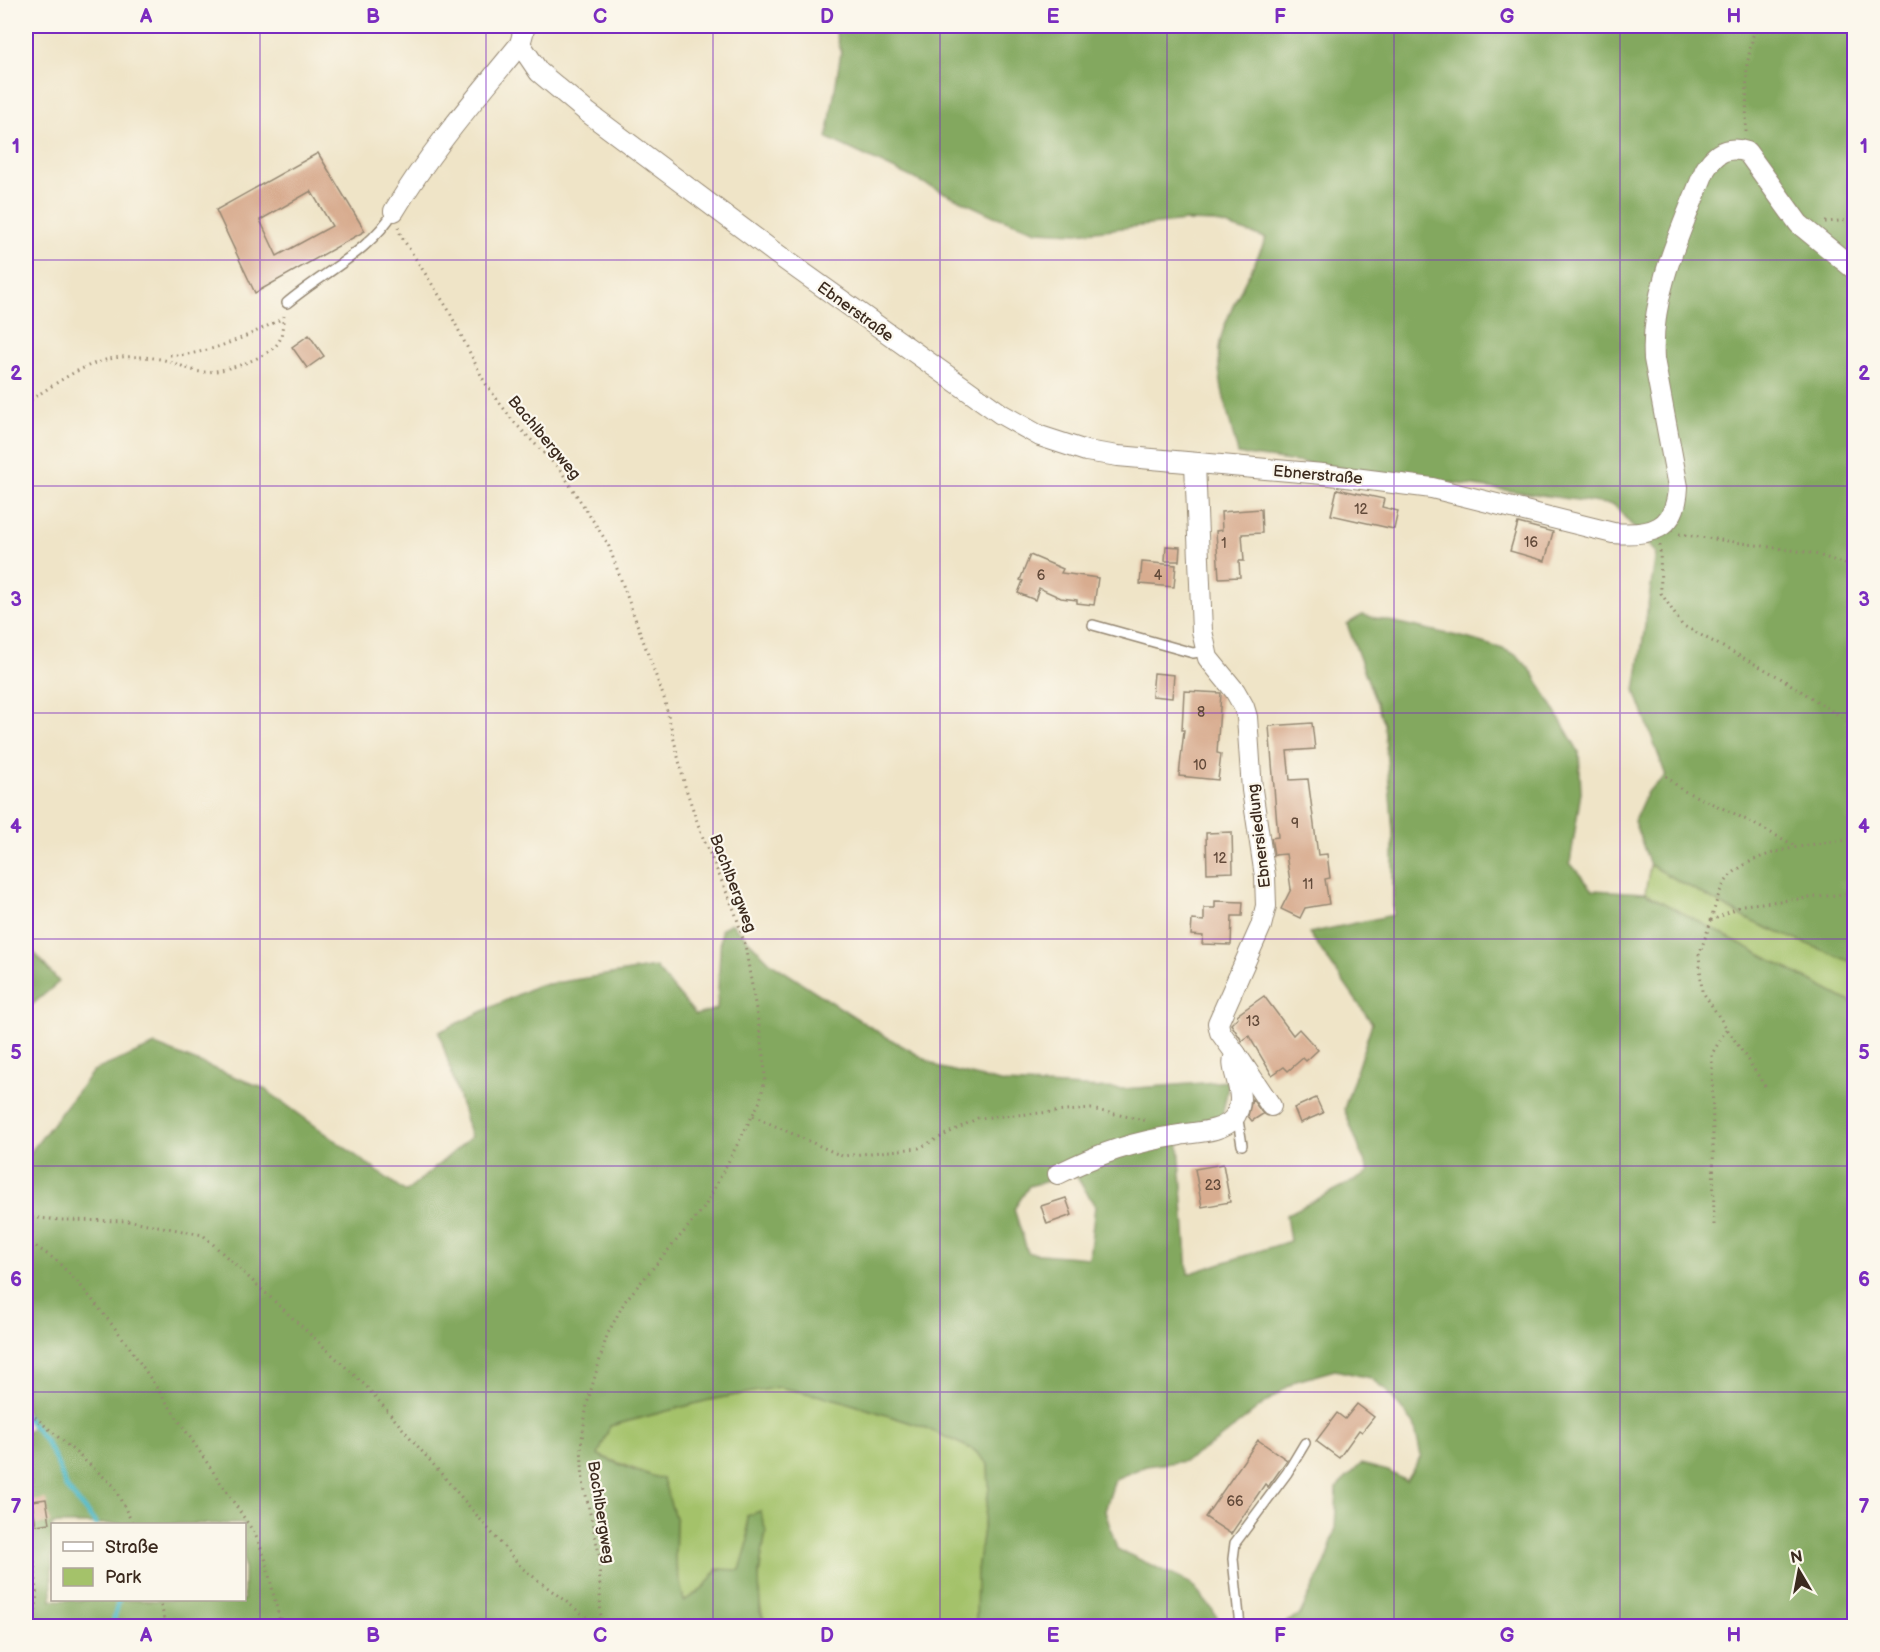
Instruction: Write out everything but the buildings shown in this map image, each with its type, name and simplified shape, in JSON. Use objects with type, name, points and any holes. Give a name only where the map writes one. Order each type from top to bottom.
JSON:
[{"type":"street","name":"Ebnerstraße","points":[[394,211],[419,169],[438,143],[523,35],[539,72],[587,112],[774,252],[1001,414],[1040,436],[1086,451],[1118,456],[1323,474],[1450,492],[1613,533],[1636,534],[1655,530]]},
{"type":"street","points":[[1655,530],[1666,522],[1676,506],[1678,487],[1654,360],[1653,340],[1656,317],[1674,249],[1705,170],[1712,158],[1720,152],[1739,149],[1747,152],[1799,224],[1854,269]]},
{"type":"street","name":"Ebnersiedlung","points":[[1195,464],[1200,614],[1206,651],[1212,664],[1240,699],[1247,717],[1256,827],[1265,876],[1264,916],[1218,1023],[1220,1032],[1271,1106]]},
{"type":"street","name":"Ebnersiedlung","points":[[1235,1116],[1241,1094],[1233,1063],[1236,1054]]},
{"type":"street","points":[[1058,1174],[1088,1159],[1132,1143],[1217,1127],[1229,1122],[1235,1116]]},
{"type":"lane","points":[[287,303],[364,245],[384,226],[394,211]]},
{"type":"lane","points":[[1093,625],[1193,653],[1206,651]]},
{"type":"lane","points":[[1235,1116],[1238,1120],[1242,1145]]},
{"type":"lane","points":[[1240,1626],[1233,1559],[1235,1543],[1287,1473],[1305,1443]]},
{"type":"path","points":[[1747,152],[1745,105],[1747,65],[1755,26]]},
{"type":"path","name":"Bachlbergweg","points":[[394,211],[401,236],[448,309],[485,383],[513,421],[561,471],[608,544],[664,698],[685,786],[701,833],[735,912],[745,945],[764,1056],[765,1078],[760,1101],[753,1116],[704,1208],[625,1301],[607,1335],[587,1404],[581,1446],[583,1482],[599,1553],[599,1626]]},
{"type":"path","points":[[26,403],[74,373],[95,363],[121,357],[169,361],[204,372],[225,369],[251,361],[278,344],[287,303]]},
{"type":"path","points":[[170,355],[202,350],[251,333],[283,318]]},
{"type":"path","points":[[1854,567],[1812,553],[1655,530],[1660,547],[1661,593],[1682,625],[1779,677],[1854,725]]},
{"type":"path","points":[[1666,776],[1682,790],[1797,846]]},
{"type":"path","points":[[1765,1086],[1702,991],[1699,954],[1725,882],[1743,863],[1797,846],[1854,839]]},
{"type":"path","points":[[1711,921],[1743,905],[1854,893]]},
{"type":"path","points":[[1714,1225],[1712,1054],[1727,1028]]},
{"type":"path","points":[[753,1116],[842,1156],[919,1148],[978,1118],[1091,1109],[1155,1123]]},
{"type":"path","points":[[26,1217],[132,1221],[203,1235],[366,1386],[522,1568],[599,1626]]},
{"type":"path","points":[[26,1240],[56,1260],[82,1287],[126,1342],[255,1534],[265,1558],[283,1626]]},
{"type":"path","points":[[26,1409],[113,1485],[132,1523]]},
{"type":"path","points":[[27,1520],[31,1538],[35,1592],[33,1626]]},
{"type":"path","points":[[160,1601],[164,1616],[163,1626]]},
{"type":"green space","points":[[834,26],[1854,26],[1854,963],[1753,922],[1650,865],[1634,821],[1647,792],[1666,776],[1635,691],[1656,553],[1614,505],[1238,454],[1222,388],[1219,349],[1221,336],[1232,308],[1266,238],[1215,222],[1186,221],[1077,233],[1037,231],[994,216],[827,138],[841,52]]},
{"type":"green space","points":[[1362,615],[1466,638],[1518,656],[1533,673],[1579,752],[1581,792],[1570,863],[1593,890],[1645,893],[1854,1004],[1854,1626],[1277,1626],[1299,1616],[1326,1561],[1335,1530],[1337,1487],[1361,1464],[1388,1471],[1406,1481],[1421,1456],[1414,1424],[1386,1390],[1370,1378],[1335,1370],[1296,1381],[1216,1442],[1185,1461],[1146,1466],[1115,1479],[1105,1511],[1117,1549],[1190,1583],[1212,1609],[1222,1626],[976,1626],[977,1570],[989,1488],[988,1464],[974,1450],[924,1427],[839,1400],[779,1387],[709,1400],[610,1426],[598,1455],[633,1470],[663,1479],[676,1521],[675,1561],[684,1601],[703,1589],[717,1569],[740,1570],[748,1543],[747,1516],[760,1511],[766,1531],[759,1572],[760,1612],[767,1626],[26,1626],[26,1433],[33,1427],[26,1413],[26,1158],[93,1071],[155,1045],[263,1088],[406,1192],[471,1137],[439,1032],[536,986],[655,967],[696,1015],[717,1009],[721,930],[731,923],[771,963],[878,1032],[941,1068],[1005,1083],[1123,1089],[1229,1081],[1222,1117],[1178,1129],[1188,1274],[1290,1241],[1286,1215],[1369,1173],[1344,1109],[1372,1023],[1309,933],[1393,915],[1393,831],[1384,724],[1347,624]],"holes":[[[1075,1174],[1095,1206],[1089,1258],[1028,1253],[1014,1209],[1029,1186]]]},
{"type":"green space","points":[[1650,865],[1753,922],[1854,963],[1854,1004],[1645,893]]},
{"type":"green space","points":[[26,943],[59,982],[26,1010]]},
{"type":"green space","points":[[779,1387],[839,1400],[924,1427],[974,1450],[988,1464],[989,1488],[977,1570],[976,1626],[767,1626],[762,1615],[759,1591],[766,1531],[747,1516],[748,1543],[740,1571],[717,1569],[703,1589],[684,1601],[675,1561],[676,1521],[663,1480],[598,1455],[610,1426],[709,1400]]},
{"type":"waterway","points":[[26,1417],[46,1442],[66,1487],[95,1523]]},
{"type":"waterway","points":[[112,1626],[119,1601]]}]
